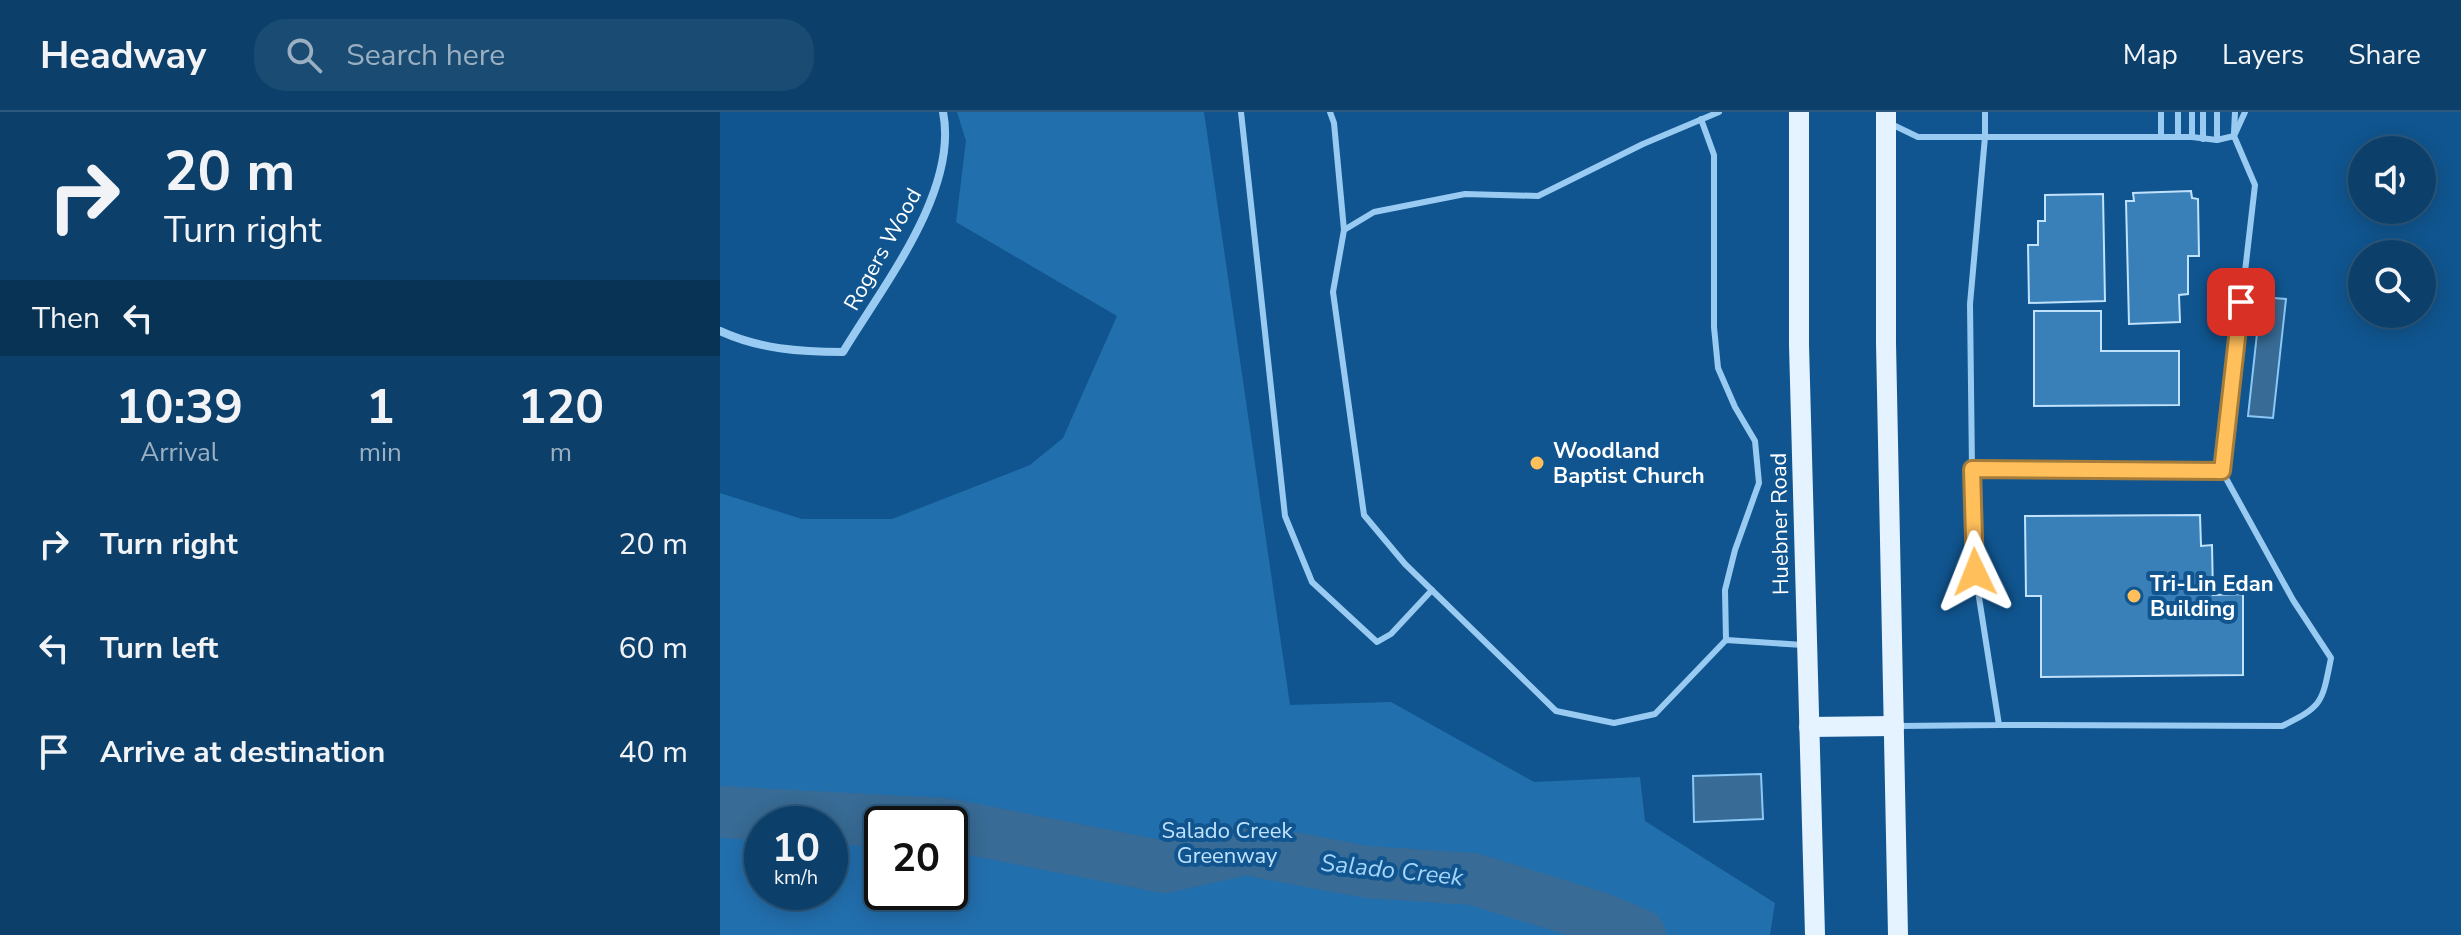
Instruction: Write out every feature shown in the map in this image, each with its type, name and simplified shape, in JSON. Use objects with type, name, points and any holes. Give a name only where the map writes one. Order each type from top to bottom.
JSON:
[{"type":"main road","name":"Huebner Road","points":[[1799,112],[1799,345],[1815,930]]},
{"type":"main road","points":[[1865,112],[1886,117],[1886,359],[1898,929]]},
{"type":"main road","points":[[1809,727],[1894,726]]},
{"type":"street","name":"Rogers Wood","points":[[720,331],[740,340],[793,352],[843,352],[920,226],[939,183],[947,132],[943,112]]},
{"type":"lane","points":[[1241,112],[1285,516],[1312,582],[1377,642],[1391,634],[1432,590]]},
{"type":"lane","points":[[1330,112],[1334,123],[1344,230],[1333,292],[1364,515],[1405,564],[1556,711],[1614,723],[1655,714],[1726,640],[1725,590],[1735,550],[1759,483],[1755,441],[1735,407],[1718,368],[1714,327],[1714,155],[1701,119]]},
{"type":"lane","points":[[1344,230],[1374,212],[1465,194],[1538,196],[1719,112]]},
{"type":"lane","points":[[1985,112],[1970,304],[1972,469],[1975,572],[1999,725]]},
{"type":"lane","points":[[2161,112],[2161,137]]},
{"type":"lane","points":[[2178,112],[2178,137]]},
{"type":"lane","points":[[2192,112],[2192,137]]},
{"type":"lane","points":[[2203,112],[2203,139]]},
{"type":"lane","points":[[2217,112],[2217,140]]},
{"type":"lane","points":[[1894,726],[2282,726],[2313,710],[2325,689],[2331,658],[2293,600],[2222,471],[2255,185],[2234,136],[2235,112]]},
{"type":"lane","points":[[2234,136],[2245,112]]},
{"type":"lane","points":[[1886,117],[1918,137],[2192,137],[2217,140],[2234,136]]},
{"type":"lane","points":[[1972,469],[2222,471]]},
{"type":"lane","points":[[1726,640],[1806,645]]},
{"type":"green space","name":"Salado Creek Greenway","points":[[957,112],[1204,112],[1290,705],[1391,702],[1534,782],[1640,777],[1645,821],[1775,903],[1770,935],[720,935],[720,493],[802,519],[892,519],[1030,465],[1063,438],[1117,316],[956,222],[966,141]]},
{"type":"shaded area","points":[[2261,297],[2286,299],[2273,418],[2248,416]]},
{"type":"shaded area","points":[[1761,774],[1763,819],[1694,822],[1693,776]]},
{"type":"building","points":[[2191,191],[2192,198],[2198,199],[2199,256],[2188,256],[2188,294],[2179,295],[2180,322],[2129,324],[2126,201],[2134,201],[2133,193]]},
{"type":"building","points":[[2103,194],[2105,301],[2029,303],[2028,245],[2038,245],[2038,221],[2045,221],[2045,195]]},
{"type":"building","points":[[2034,311],[2101,311],[2101,351],[2179,351],[2179,405],[2034,406]]},
{"type":"building","name":"Tri-Lin Edan Building","points":[[2200,515],[2201,546],[2212,545],[2213,595],[2243,594],[2243,675],[2041,677],[2041,596],[2026,596],[2025,516]]},
{"type":"waterway","name":"Salado Creek","points":[[720,812],[864,820]]},
{"type":"waterway","name":"Salado Creek","points":[[968,829],[1164,867],[1245,849],[1367,872],[1473,879],[1597,917],[1640,935]]},
{"type":"place","name":"Woodland Baptist Church","points":[[1537,463]]},
{"type":"place","name":"Tri-Lin Edan Building","points":[[2134,596]]},
{"type":"route","points":[[1975,572],[1972,469],[2222,471],[2241,302]]}]
